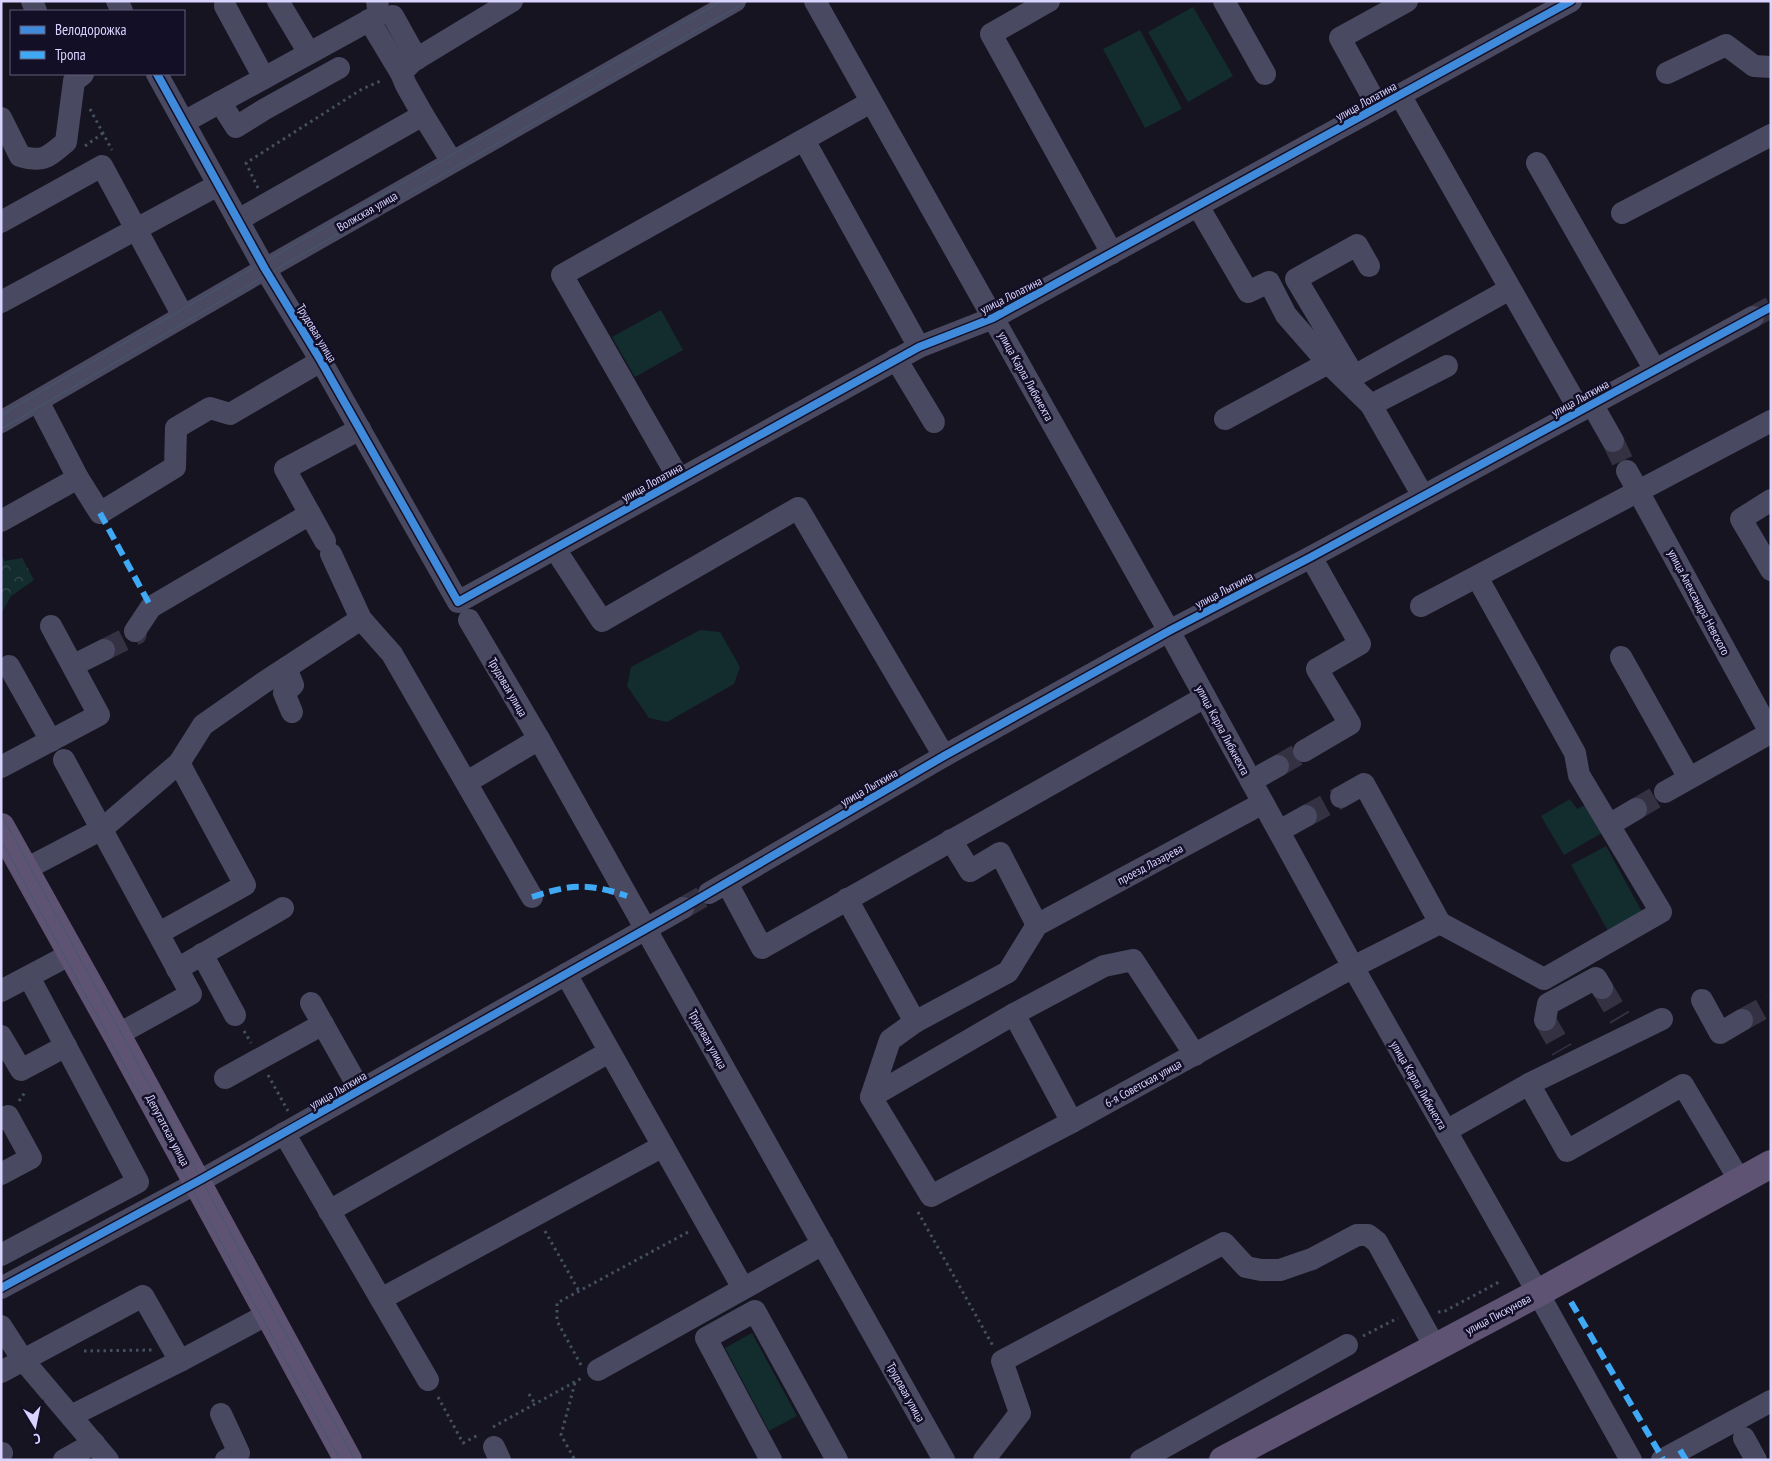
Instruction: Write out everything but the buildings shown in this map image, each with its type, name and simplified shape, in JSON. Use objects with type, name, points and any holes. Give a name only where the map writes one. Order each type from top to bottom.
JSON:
[{"type":"main road","name":"Депутатская улица","points":[[1,828],[117,1034],[348,1460]]},
{"type":"main road","name":"улица Пискунова","points":[[1223,1460],[1538,1293],[1771,1164]]},
{"type":"street","points":[[278,1],[309,53]]},
{"type":"street","points":[[409,66],[512,1]]},
{"type":"street","name":"Волжская улица","points":[[1,422],[734,1]]},
{"type":"street","name":"улица Карла Либкнехта","points":[[815,1],[1169,631],[1353,968],[1631,1460]]},
{"type":"street","points":[[1049,1],[991,34],[1112,253]]},
{"type":"street","points":[[1224,1],[1265,74]]},
{"type":"street","points":[[1378,107],[1340,38],[1407,1]]},
{"type":"street","name":"улица Лопатина","points":[[464,612],[555,548],[919,346],[993,318],[1378,107],[1534,10],[1571,1]]},
{"type":"street","points":[[225,6],[264,78]]},
{"type":"street","points":[[184,122],[379,12],[409,66],[406,85],[452,162]]},
{"type":"street","points":[[1667,74],[1726,45],[1754,66],[1771,66]]},
{"type":"street","points":[[220,102],[236,127],[340,68]]},
{"type":"street","name":"Трудовая улица","points":[[158,75],[265,269],[321,361],[539,740],[944,1460]]},
{"type":"street","points":[[1,118],[20,156],[36,161],[51,155],[66,142],[76,76]]},
{"type":"street","points":[[1400,94],[1510,288],[1586,408],[1612,441]]},
{"type":"street","points":[[679,480],[562,275],[871,102]]},
{"type":"street","points":[[238,220],[423,115]]},
{"type":"street","points":[[1622,213],[1771,135]]},
{"type":"street","points":[[804,140],[919,346]]},
{"type":"street","points":[[1537,163],[1655,370]]},
{"type":"street","points":[[1,222],[102,166],[183,316]]},
{"type":"street","points":[[1,302],[218,185]]},
{"type":"street","points":[[1198,206],[1248,292],[1269,282],[1286,316],[1328,363],[1371,405],[1423,496]]},
{"type":"street","points":[[1370,266],[1357,245],[1296,278],[1354,376],[1510,288]]},
{"type":"street","name":"улица Лыткина","points":[[847,899],[762,948],[718,888],[944,756],[1169,631],[1311,557],[1753,317]]},
{"type":"street","points":[[896,359],[934,422]]},
{"type":"street","points":[[38,401],[78,478],[100,512],[175,467],[176,428],[210,408],[230,414],[321,361]]},
{"type":"street","points":[[1225,419],[1328,363]]},
{"type":"street","points":[[1371,405],[1448,366]]},
{"type":"street","points":[[1422,606],[1771,421]]},
{"type":"street","points":[[360,430],[286,469],[328,547],[361,619],[392,654],[532,897]]},
{"type":"street","name":"улица Александра Невского","points":[[1628,471],[1769,728]]},
{"type":"street","points":[[1,521],[78,478]]},
{"type":"street","points":[[1771,500],[1741,519],[1771,570]]},
{"type":"street","points":[[555,548],[602,621],[798,508],[944,756]]},
{"type":"street","points":[[135,631],[152,607],[310,514]]},
{"type":"street","points":[[1304,752],[1350,724],[1317,668],[1360,644],[1311,557]]},
{"type":"street","points":[[1341,797],[1364,784],[1440,923],[1544,979],[1660,912],[1579,775],[1575,753],[1477,577]]},
{"type":"street","points":[[24,870],[102,829],[179,763],[204,725],[263,683],[361,619]]},
{"type":"street","points":[[1,768],[100,715],[52,626]]},
{"type":"street","points":[[74,665],[104,650]]},
{"type":"street","points":[[1621,657],[1689,778]]},
{"type":"street","points":[[9,666],[51,741]]},
{"type":"street","points":[[263,683],[271,700],[288,703],[293,686],[286,668]]},
{"type":"street","points":[[915,1022],[847,899],[1205,697]]},
{"type":"street","points":[[1665,792],[1769,728]]},
{"type":"street","points":[[466,782],[539,740]]},
{"type":"street","points":[[64,760],[191,994],[117,1034]]},
{"type":"street","points":[[159,933],[245,885],[179,763]]},
{"type":"street","points":[[1250,781],[1278,766]]},
{"type":"street","name":"проезд Лазарева","points":[[1038,925],[1263,803]]},
{"type":"street","points":[[1610,825],[1636,809]]},
{"type":"street","points":[[1279,831],[1306,816]]},
{"type":"street","points":[[931,1196],[872,1097],[890,1040],[915,1022],[1008,972],[1038,925],[1000,853],[970,871],[951,840]]},
{"type":"street","points":[[177,968],[283,908]]},
{"type":"street","name":"улица Лыткина","points":[[7,1285],[284,1133],[683,908]]},
{"type":"street","name":"6-я Советская улица","points":[[931,1196],[1440,923]]},
{"type":"street","points":[[1,991],[71,954]]},
{"type":"street","points":[[202,954],[235,1015]]},
{"type":"street","points":[[872,1097],[1014,1014],[1104,966],[1133,960],[1195,1055]]},
{"type":"street","points":[[566,974],[743,1288]]},
{"type":"street","points":[[1,1255],[138,1182],[29,977]]},
{"type":"street","points":[[1545,1020],[1548,1004],[1596,978],[1602,988]]},
{"type":"street","points":[[1702,1000],[1720,1033],[1742,1020]]},
{"type":"street","points":[[311,1003],[360,1090]]},
{"type":"street","points":[[1014,1014],[1072,1122]]},
{"type":"street","points":[[1446,1131],[1529,1084],[1566,1057],[1625,1026],[1662,1019]]},
{"type":"street","points":[[225,1078],[323,1024]]},
{"type":"street","points":[[1,1036],[21,1070],[66,1046]]},
{"type":"street","points":[[329,1211],[609,1052]]},
{"type":"street","points":[[1529,1084],[1567,1151],[1683,1086],[1740,1181]]},
{"type":"street","points":[[1,1119],[8,1116],[31,1158],[1,1174]]},
{"type":"street","points":[[284,1133],[428,1380]]},
{"type":"street","points":[[381,1300],[663,1146]]},
{"type":"street","points":[[984,1460],[1020,1414],[1002,1361],[1224,1243],[1246,1267],[1260,1270],[1280,1270],[1312,1259],[1357,1235],[1368,1235],[1377,1242],[1435,1348]]},
{"type":"street","points":[[592,1373],[823,1244]]},
{"type":"street","points":[[1,1260],[7,1285]]},
{"type":"street","points":[[1,1372],[143,1296],[177,1356]]},
{"type":"street","points":[[772,1460],[706,1338],[756,1311],[837,1460]]},
{"type":"street","points":[[72,1416],[177,1356],[268,1314]]},
{"type":"street","points":[[1,1326],[23,1360],[101,1451],[64,1460]]},
{"type":"street","points":[[1142,1460],[1347,1344]]},
{"type":"street","points":[[1662,1460],[1771,1401]]},
{"type":"street","points":[[222,1414],[239,1453],[226,1460]]},
{"type":"street","points":[[1744,1438],[1756,1460]]},
{"type":"path","points":[[265,205],[246,163],[362,89],[409,66]]},
{"type":"path","points":[[76,76],[116,157]]},
{"type":"path","points":[[931,1196],[915,1206],[1002,1361]]},
{"type":"path","points":[[536,1215],[579,1291]]},
{"type":"path","points":[[428,1380],[463,1443],[592,1373],[557,1321],[557,1303],[706,1222]]},
{"type":"path","points":[[78,1350],[177,1356]]},
{"type":"path","points":[[575,1382],[561,1434],[575,1460]]},
{"type":"path","points":[[529,1394],[535,1404]]},
{"type":"green space","points":[[1193,7],[1233,76],[1188,102],[1148,32]]},
{"type":"green space","points":[[1140,30],[1182,109],[1145,128],[1103,49]]},
{"type":"green space","points":[[661,310],[683,350],[635,377],[612,337]]},
{"type":"green space","points":[[1,556],[5,561],[22,558],[34,580],[11,596],[1,614]]},
{"type":"green space","points":[[700,630],[720,632],[740,667],[734,684],[667,722],[649,718],[627,686],[631,667]]},
{"type":"green space","points":[[1570,799],[1577,809],[1585,805],[1602,833],[1564,855],[1541,816]]},
{"type":"green space","points":[[1606,846],[1642,912],[1608,931],[1571,865]]},
{"type":"green space","points":[[752,1333],[797,1416],[769,1431],[725,1348]]},
{"type":"tunnel","points":[[1753,317],[1771,307]]},
{"type":"tunnel","points":[[1613,441],[1627,471]]},
{"type":"tunnel","points":[[104,650],[136,634],[135,631]]},
{"type":"tunnel","points":[[1278,766],[1304,751]]},
{"type":"tunnel","points":[[1636,809],[1665,792]]},
{"type":"tunnel","points":[[1306,816],[1341,797]]},
{"type":"tunnel","points":[[683,908],[709,893]]},
{"type":"tunnel","points":[[1602,988],[1620,1018]]},
{"type":"tunnel","points":[[1742,1020],[1771,1004]]},
{"type":"tunnel","points":[[1545,1020],[1562,1050]]},
{"type":"tram line","points":[[1,415],[262,263],[722,1]]},
{"type":"tram line","points":[[1,429],[268,274],[748,1]]},
{"type":"tram line","points":[[1,814],[355,1460]]},
{"type":"tram line","points":[[1,840],[340,1460]]},
{"type":"marked path","points":[[100,513],[151,607]]},
{"type":"marked path","points":[[532,897],[558,890],[580,887],[601,889],[627,896]]},
{"type":"marked path","points":[[1571,1302],[1663,1459]]},
{"type":"marked path","points":[[1680,1450],[1686,1460]]},
{"type":"cycle path","points":[[158,75],[265,269],[321,361],[458,602],[919,347],[993,318],[1571,1]]},
{"type":"cycle path","points":[[1,1288],[202,1179],[683,908],[944,756],[1169,631],[1311,557],[1771,307]]}]
